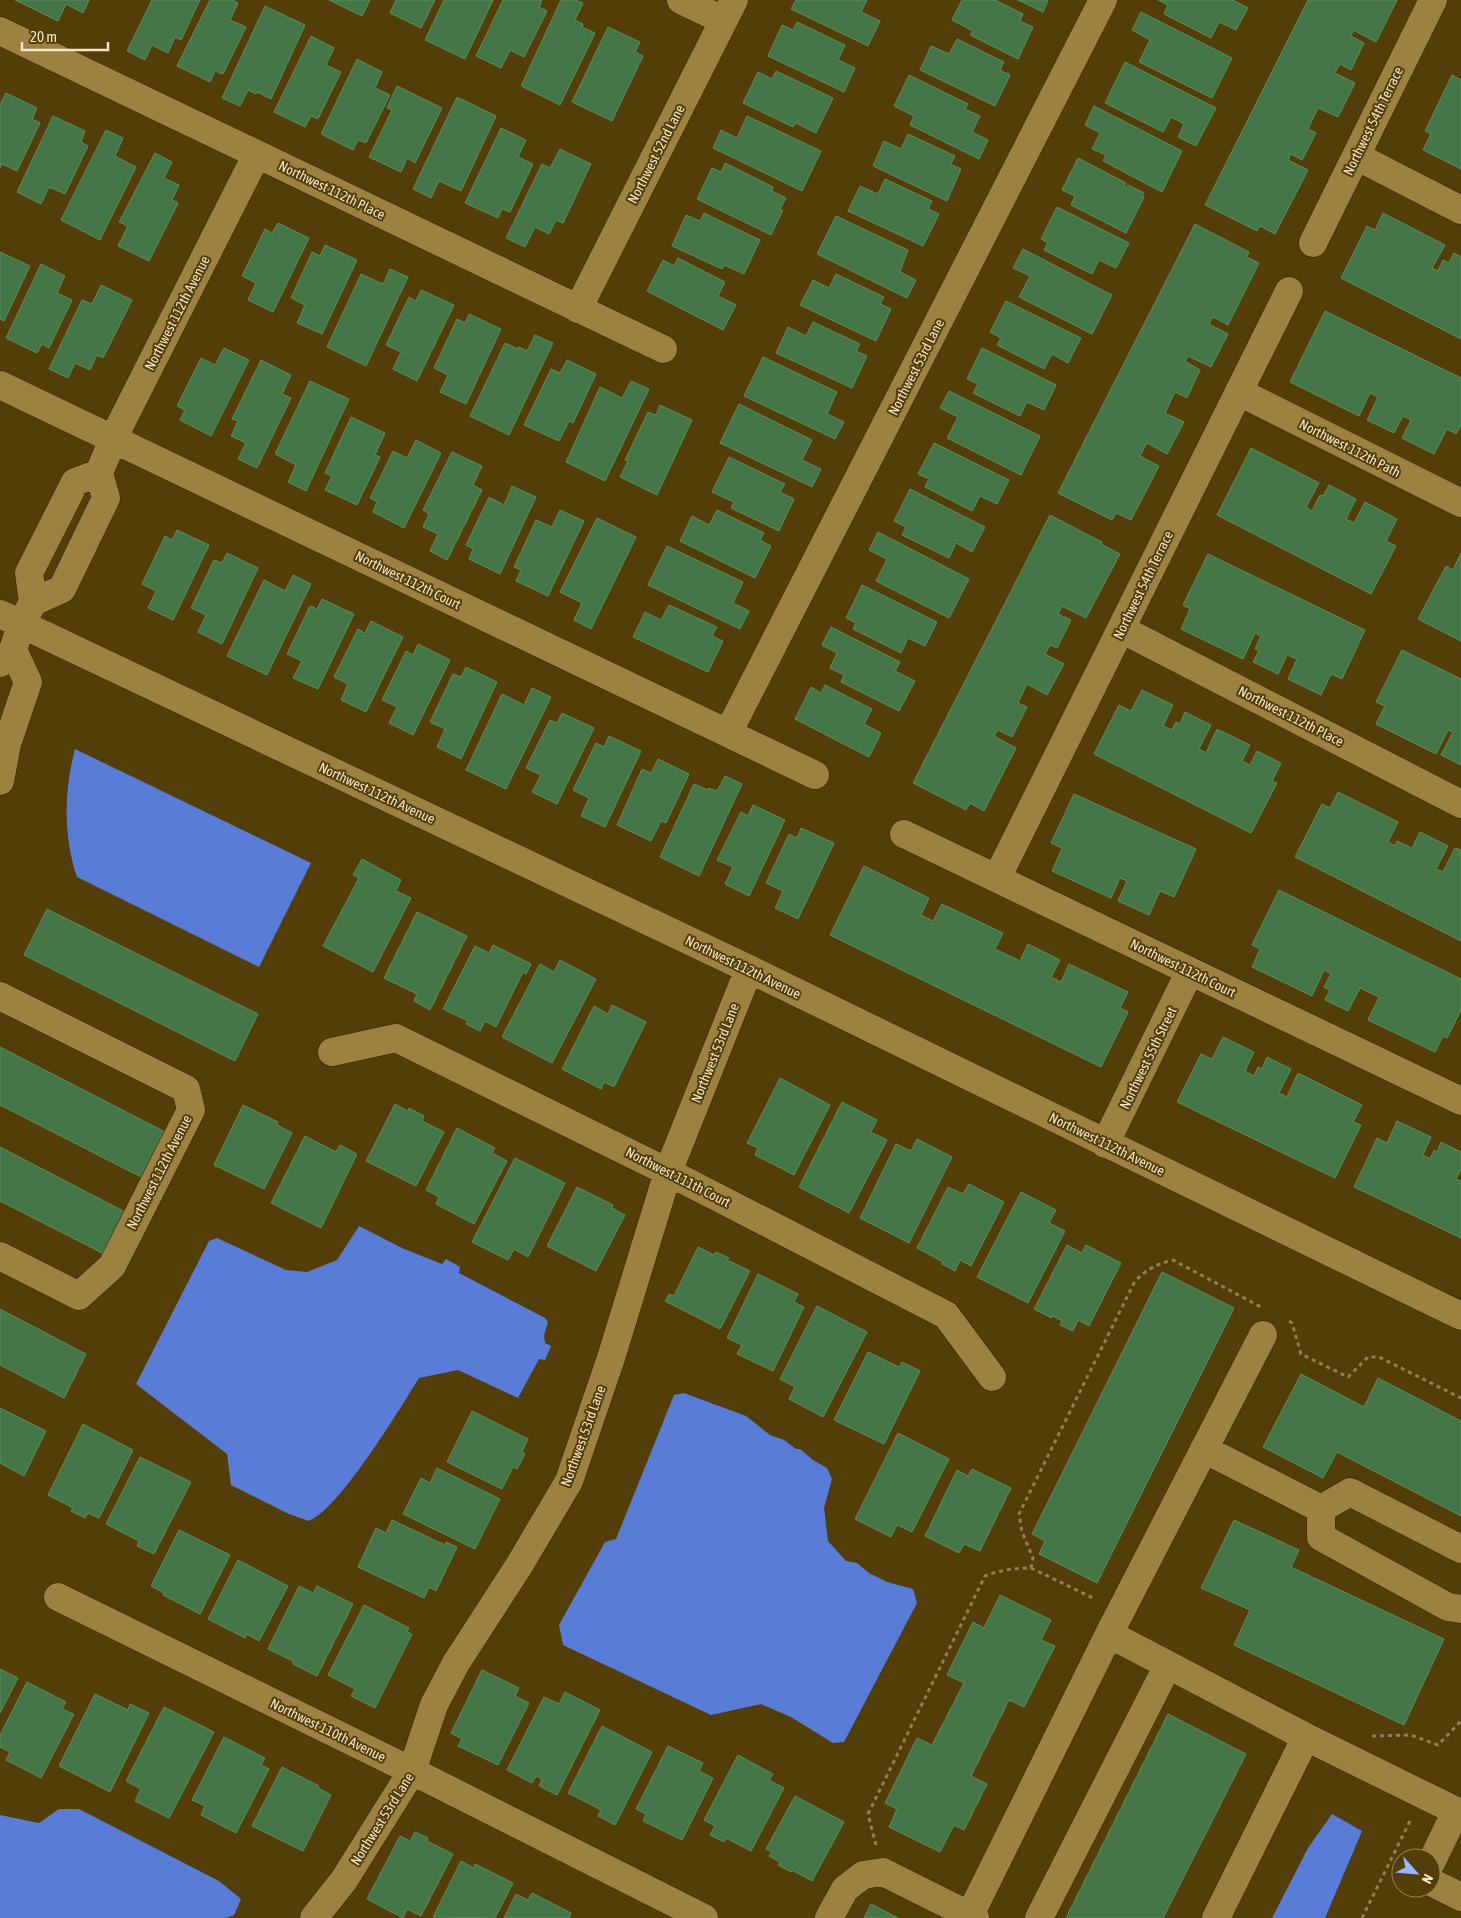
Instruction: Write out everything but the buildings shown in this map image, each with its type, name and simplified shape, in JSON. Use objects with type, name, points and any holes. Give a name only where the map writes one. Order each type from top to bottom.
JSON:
[{"type":"street","points":[[681,0],[729,10]]},
{"type":"street","name":"Northwest 53rd Lane","points":[[728,733],[1103,0]]},
{"type":"street","name":"Northwest 54th Terrace","points":[[1313,243],[1433,0]]},
{"type":"street","name":"Northwest 52nd Lane","points":[[578,309],[729,10]]},
{"type":"street","name":"Northwest 112th Place","points":[[0,31],[663,349]]},
{"type":"street","name":"Northwest 112th Avenue","points":[[99,473],[113,439],[257,154]]},
{"type":"street","points":[[1356,156],[1461,210]]},
{"type":"street","name":"Northwest 54th Terrace","points":[[997,878],[1289,291]]},
{"type":"street","name":"Northwest 112th Court","points":[[0,385],[815,775]]},
{"type":"street","name":"Northwest 112th Path","points":[[1239,392],[1461,503]]},
{"type":"street","points":[[0,781],[7,744],[28,682],[7,657],[18,614],[29,574],[75,482],[99,473],[106,498],[62,589],[18,614]]},
{"type":"street","name":"Northwest 112th Avenue","points":[[18,614],[1461,1316]]},
{"type":"street","name":"Northwest 112th Place","points":[[1121,629],[1461,804]]},
{"type":"street","name":"Northwest 112th Court","points":[[904,834],[1190,971],[1459,1096]]},
{"type":"street","name":"Northwest 53rd Lane","points":[[314,1918],[344,1880],[412,1771],[434,1705],[456,1663],[520,1564],[569,1481],[611,1358],[668,1172],[750,969]]},
{"type":"street","name":"Northwest 55th Street","points":[[1105,1144],[1190,971]]},
{"type":"street","name":"Northwest 112th Avenue","points":[[0,996],[186,1089],[191,1110],[112,1266],[79,1296],[0,1256]]},
{"type":"street","name":"Northwest 111th Court","points":[[332,1052],[396,1038],[668,1172],[946,1315],[992,1377]]},
{"type":"street","points":[[829,1918],[845,1889],[864,1875],[883,1872],[972,1917],[1115,1623],[1271,1321]]},
{"type":"street","points":[[1204,1449],[1321,1509]]},
{"type":"street","points":[[1321,1509],[1350,1492],[1461,1549]]},
{"type":"street","points":[[1321,1509],[1320,1537],[1448,1607],[1461,1609]]},
{"type":"street","name":"Northwest 110th Avenue","points":[[58,1597],[412,1771],[704,1918]]},
{"type":"street","points":[[1115,1623],[1168,1666],[1306,1737],[1458,1811],[1439,1848]]},
{"type":"street","points":[[1039,1918],[1168,1666]]},
{"type":"street","points":[[1216,1918],[1306,1737]]},
{"type":"street","points":[[1441,1887],[1461,1897]]},
{"type":"path","points":[[1031,1568],[1033,1558],[1022,1532],[1018,1514],[1135,1281],[1146,1270],[1160,1263],[1173,1260],[1271,1321],[1292,1323],[1301,1354],[1348,1377],[1368,1358],[1379,1357],[1461,1398]]},
{"type":"path","points":[[883,1872],[868,1814],[985,1576],[995,1572],[1031,1568],[1115,1623]]},
{"type":"path","points":[[1363,1736],[1411,1735],[1438,1745],[1461,1720]]},
{"type":"path","points":[[1362,1918],[1414,1814]]},
{"type":"water","points":[[75,749],[311,863],[259,967],[77,877],[72,861],[67,829],[67,797]]},
{"type":"water","points":[[359,1226],[404,1249],[442,1264],[446,1259],[460,1267],[459,1273],[545,1318],[548,1322],[544,1335],[545,1343],[551,1346],[545,1360],[539,1359],[518,1398],[458,1370],[419,1378],[384,1434],[352,1478],[322,1512],[309,1521],[289,1514],[231,1485],[227,1454],[136,1384],[209,1241],[217,1238],[286,1270],[307,1272],[337,1260]]},
{"type":"water","points":[[684,1393],[746,1416],[770,1435],[784,1440],[796,1449],[800,1449],[813,1460],[827,1468],[832,1479],[824,1508],[828,1541],[846,1561],[857,1563],[869,1573],[887,1582],[913,1589],[917,1603],[844,1742],[833,1743],[791,1717],[761,1704],[711,1715],[563,1645],[559,1625],[605,1542],[616,1539],[674,1395]]},
{"type":"water","points":[[59,1809],[79,1809],[219,1881],[241,1899],[234,1915],[226,1918],[0,1918],[0,1815],[39,1823]]},
{"type":"water","points":[[1332,1814],[1362,1831],[1325,1918],[1272,1918],[1308,1848]]}]
